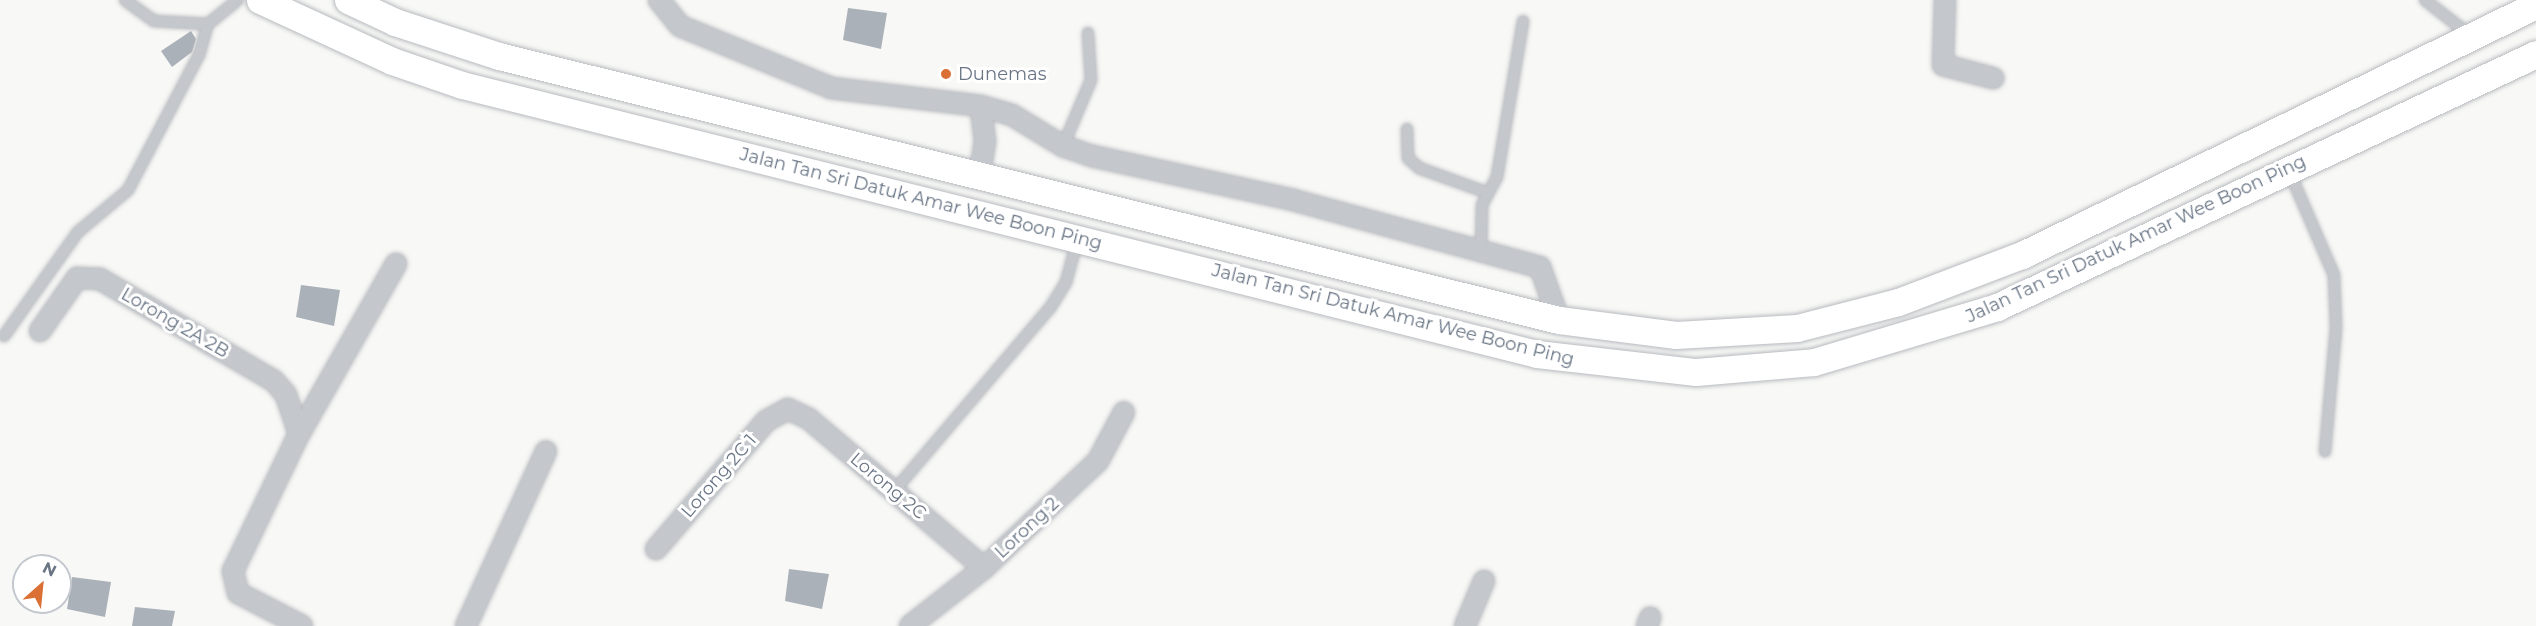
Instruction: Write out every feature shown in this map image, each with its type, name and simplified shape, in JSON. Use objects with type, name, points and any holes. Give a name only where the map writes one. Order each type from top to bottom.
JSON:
[{"type":"main road","name":"Jalan Tan Sri Datuk Amar Wee Boon Ping","points":[[260,0],[392,61],[462,85],[1537,354],[1629,368],[1758,369],[1878,346],[1997,306],[2536,54]]},
{"type":"main road","name":"Jalan Tan Sri Datuk Amar Wee Boon Ping","points":[[348,0],[395,22],[500,56],[980,173],[1558,320],[1676,335],[1797,328],[1898,302],[2022,255],[2536,4]]},
{"type":"street","points":[[659,0],[680,26],[831,88],[981,106],[1012,115],[1063,146],[1481,250],[1540,267],[1558,320]]},
{"type":"street","points":[[1945,0],[1942,65],[1994,78]]},
{"type":"street","points":[[980,173],[985,141],[981,106]]},
{"type":"street","points":[[302,626],[238,593],[233,584],[233,572],[300,434],[396,264]]},
{"type":"street","name":"Lorong 2A 2B","points":[[40,331],[77,278],[100,279],[274,381],[286,395],[300,434]]},
{"type":"street","name":"Lorong 2C","points":[[789,409],[894,491],[984,568]]},
{"type":"street","name":"Lorong 2C 1","points":[[656,549],[766,421],[789,409]]},
{"type":"street","name":"Lorong 2","points":[[910,626],[984,568],[1098,461],[1124,412]]},
{"type":"street","points":[[466,626],[546,451]]},
{"type":"street","points":[[1465,626],[1484,581]]},
{"type":"lane","points":[[125,0],[154,21],[208,24]]},
{"type":"lane","points":[[4,336],[78,232],[128,190],[199,55],[208,24],[238,0]]},
{"type":"lane","points":[[2426,0],[2471,36]]},
{"type":"lane","points":[[1481,250],[1480,218],[1488,193],[1499,171],[1523,21]]},
{"type":"lane","points":[[1063,146],[1091,80],[1088,33]]},
{"type":"lane","points":[[1407,129],[1408,158],[1419,168],[1488,193]]},
{"type":"lane","points":[[2288,170],[2334,275],[2336,328],[2325,452]]},
{"type":"lane","points":[[894,491],[1050,308],[1066,282],[1078,238]]},
{"type":"building","points":[[848,8],[887,13],[881,49],[843,40]]},
{"type":"building","points":[[191,31],[196,39],[192,52],[172,67],[161,51]]},
{"type":"building","points":[[301,285],[340,290],[334,326],[296,317]]},
{"type":"building","points":[[789,569],[829,574],[822,609],[785,601]]},
{"type":"building","points":[[72,577],[111,582],[105,617],[72,610]]},
{"type":"building","points":[[135,607],[175,611],[172,626],[132,626]]},
{"type":"place","name":"Dunemas","points":[[946,74]]}]
